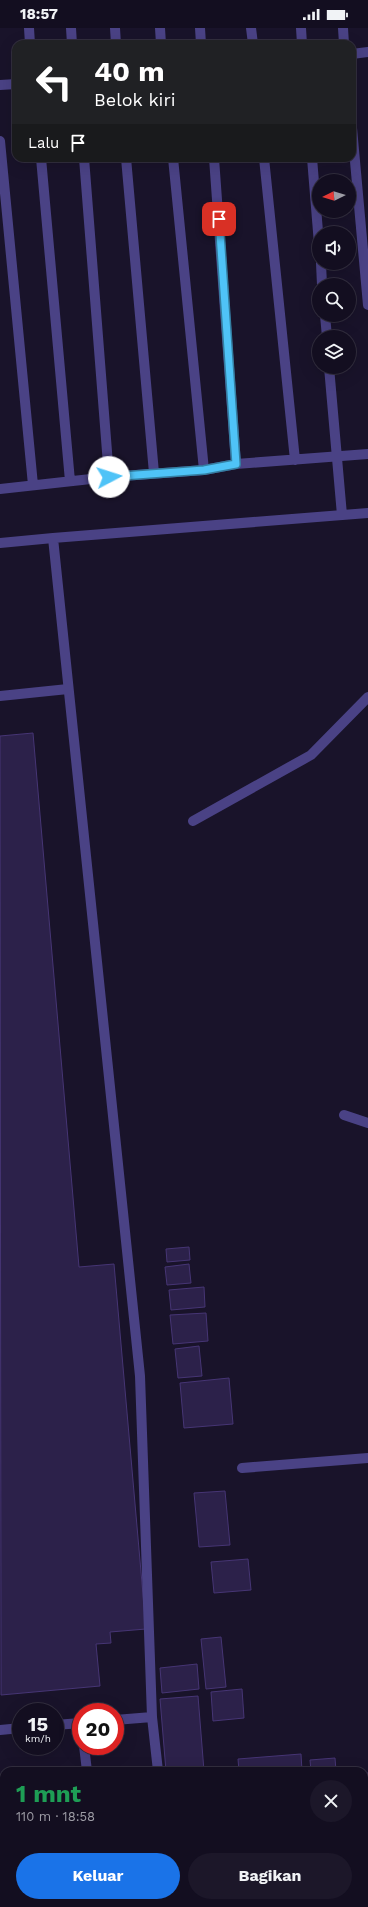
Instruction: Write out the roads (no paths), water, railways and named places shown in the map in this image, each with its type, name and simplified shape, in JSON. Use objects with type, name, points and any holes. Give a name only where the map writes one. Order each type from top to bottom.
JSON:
[{"type":"street","points":[[28,28],[30,40]]},
{"type":"street","points":[[71,28],[72,40]]},
{"type":"street","points":[[115,28],[116,40]]},
{"type":"street","points":[[160,28],[161,40]]},
{"type":"street","points":[[200,28],[201,40]]},
{"type":"street","points":[[251,28],[252,40]]},
{"type":"street","points":[[301,28],[302,40]]},
{"type":"street","points":[[343,28],[344,40]]},
{"type":"street","points":[[356,54],[368,52]]},
{"type":"street","points":[[0,85],[12,84]]},
{"type":"street","points":[[0,141],[33,485]]},
{"type":"street","points":[[41,162],[70,481]]},
{"type":"street","points":[[84,162],[109,477]]},
{"type":"street","points":[[126,162],[154,473]]},
{"type":"street","points":[[172,162],[204,470]]},
{"type":"street","points":[[214,162],[236,464]]},
{"type":"street","points":[[264,162],[295,460]]},
{"type":"street","points":[[312,162],[318,226]]},
{"type":"street","points":[[355,162],[368,305]]},
{"type":"street","points":[[330,374],[342,515]]},
{"type":"street","points":[[0,489],[109,477],[204,470],[236,464],[368,454]]},
{"type":"street","points":[[0,543],[368,513]]},
{"type":"street","points":[[52,538],[140,1376],[152,1717],[158,1767]]},
{"type":"street","points":[[0,696],[68,689]]},
{"type":"street","points":[[193,821],[312,755],[368,697]]},
{"type":"street","points":[[344,1115],[368,1123]]},
{"type":"street","points":[[242,1468],[368,1458]]},
{"type":"street","points":[[124,1719],[152,1717]]},
{"type":"street","points":[[0,1730],[12,1729]]},
{"type":"street","points":[[85,1755],[87,1767]]}]
